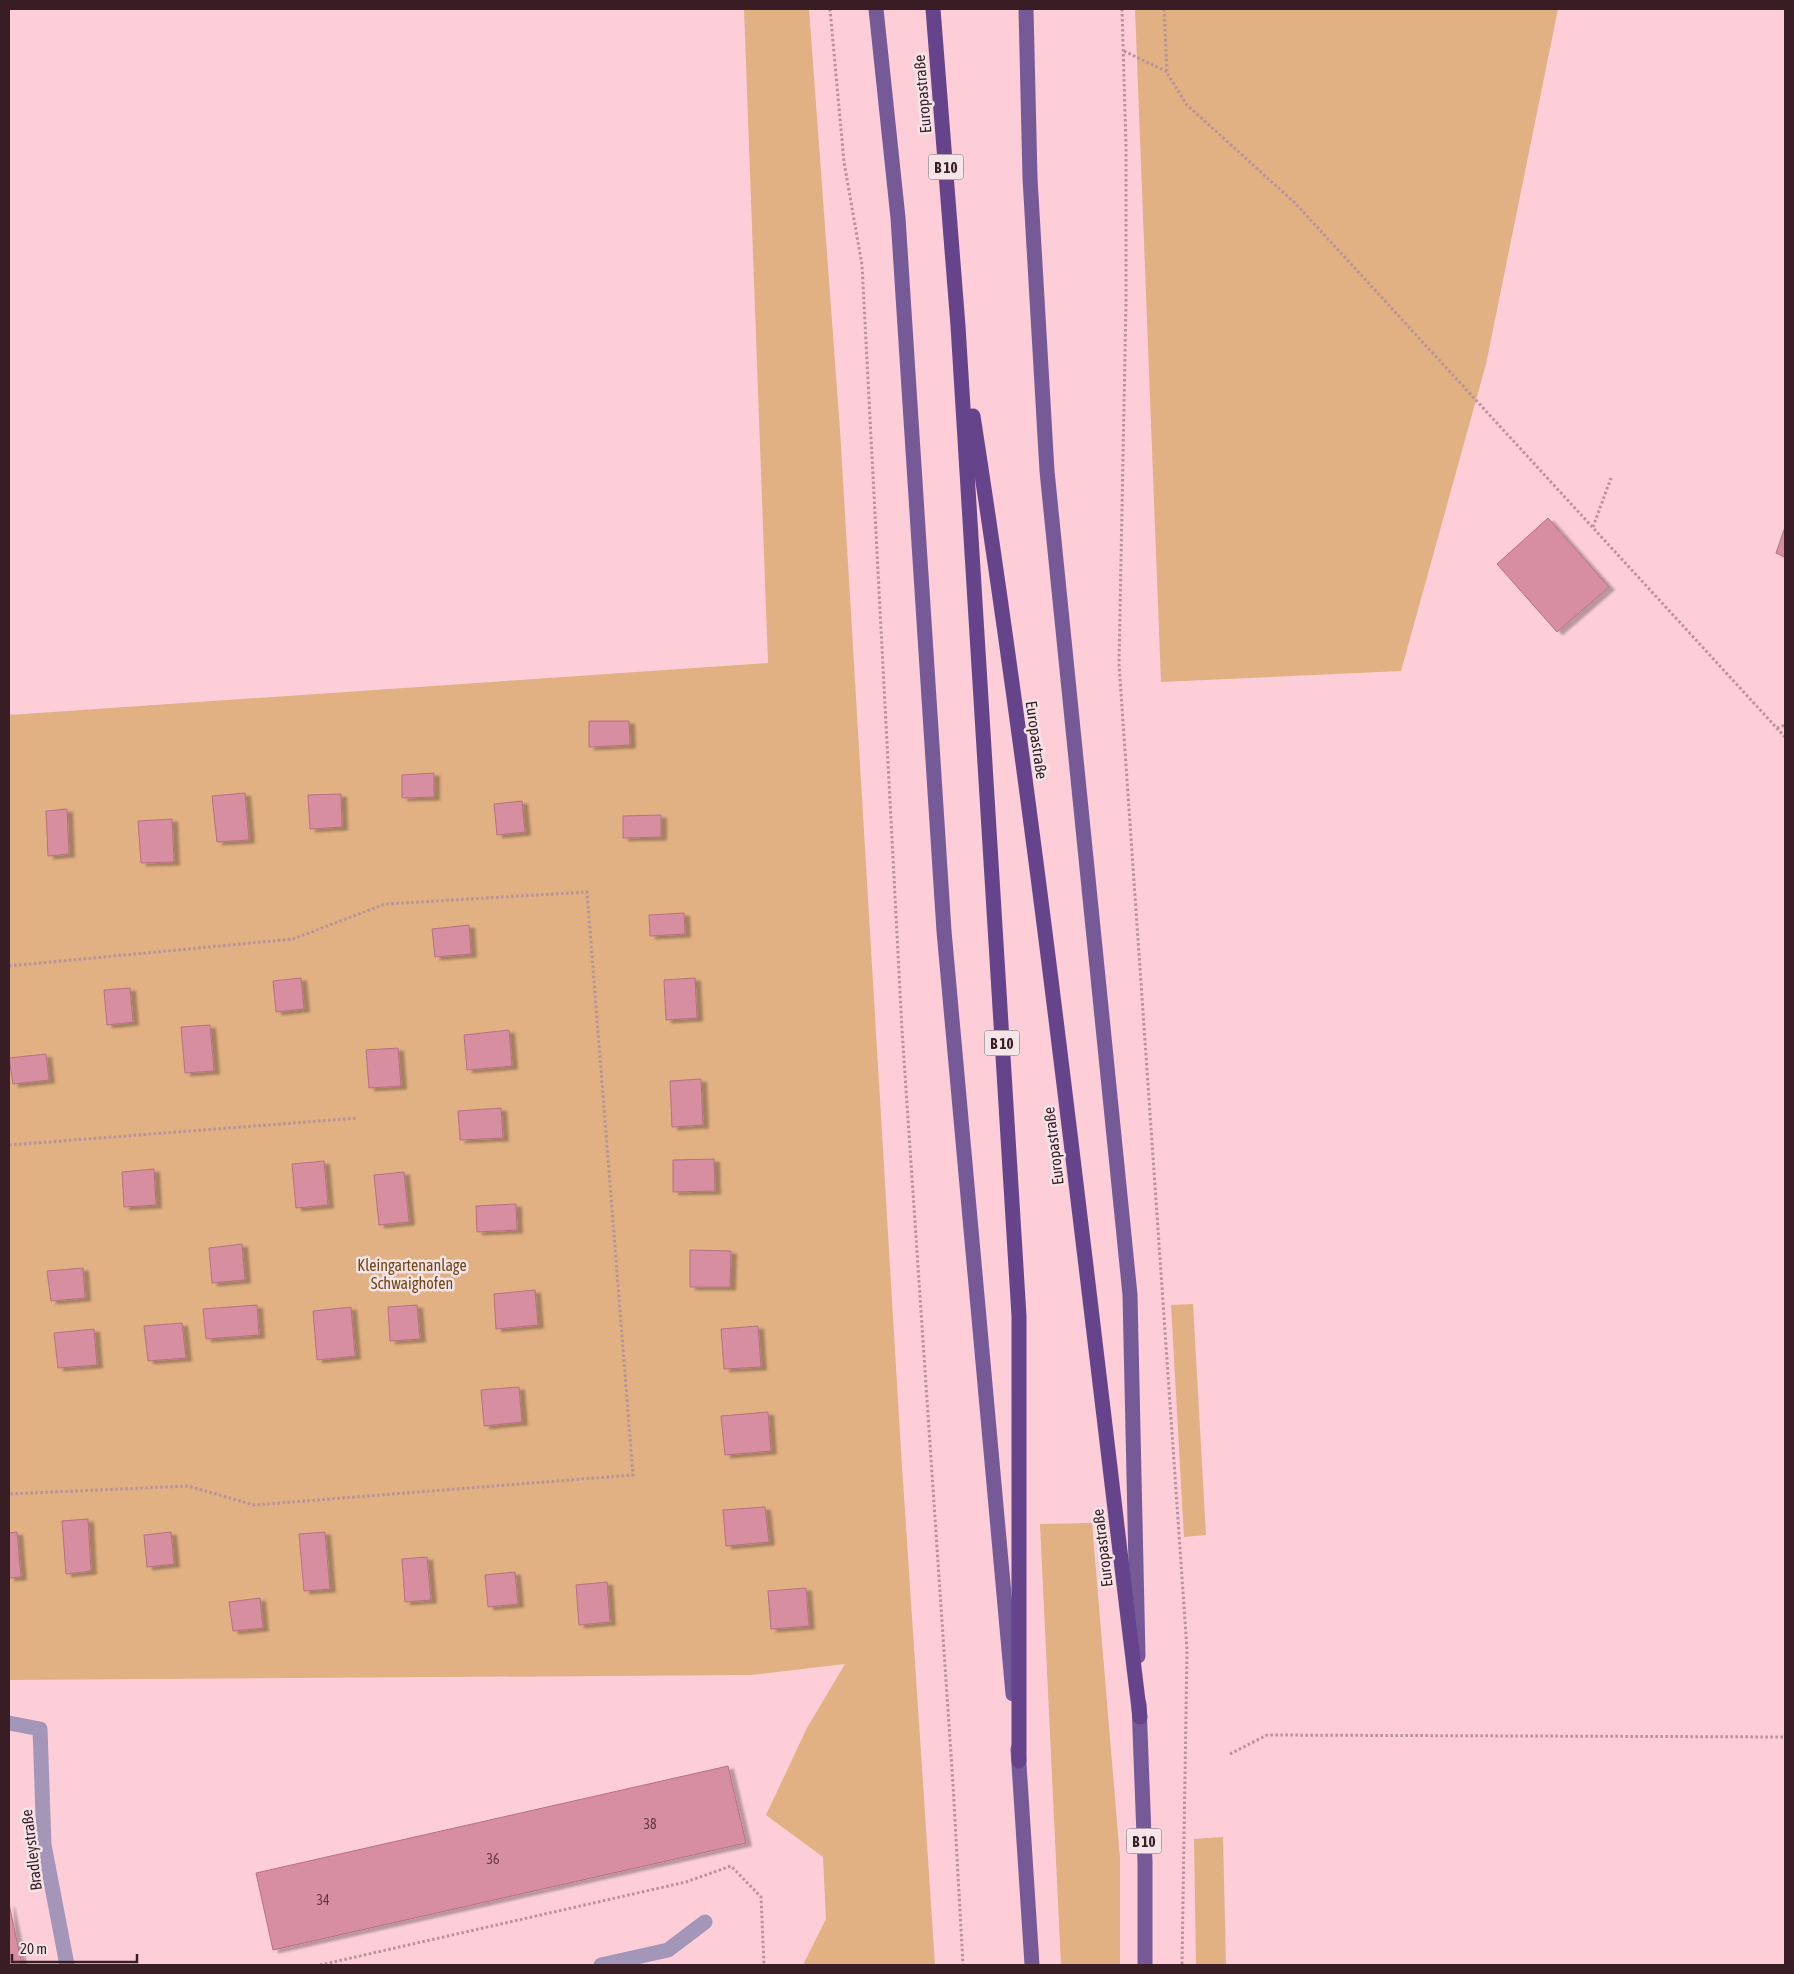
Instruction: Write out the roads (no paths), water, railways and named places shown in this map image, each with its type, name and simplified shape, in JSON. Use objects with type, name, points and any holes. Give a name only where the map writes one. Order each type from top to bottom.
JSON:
[{"type":"highway","name":"Europastraße","points":[[933,9],[958,326],[1018,1316],[1019,1762]]},
{"type":"highway","name":"Europastraße","points":[[958,326],[1002,602],[1037,869],[1140,1717]]},
{"type":"main road","points":[[876,9],[898,228],[944,931],[1019,1762]]},
{"type":"main road","points":[[1026,9],[1030,178],[1047,471],[1130,1295],[1140,1717]]},
{"type":"main road","name":"Europastraße","points":[[1140,1717],[1145,1862],[1145,1965]]},
{"type":"main road","name":"Europastraße","points":[[1019,1762],[1032,1965]]},
{"type":"lane","name":"Bradleystraße","points":[[9,1723],[40,1729],[44,1844],[67,1965]]},
{"type":"lane","points":[[601,1965],[668,1950],[705,1922]]},
{"type":"park label","name":"Kleingartenanlage Schwaighofen","points":[[412,1274]]}]
